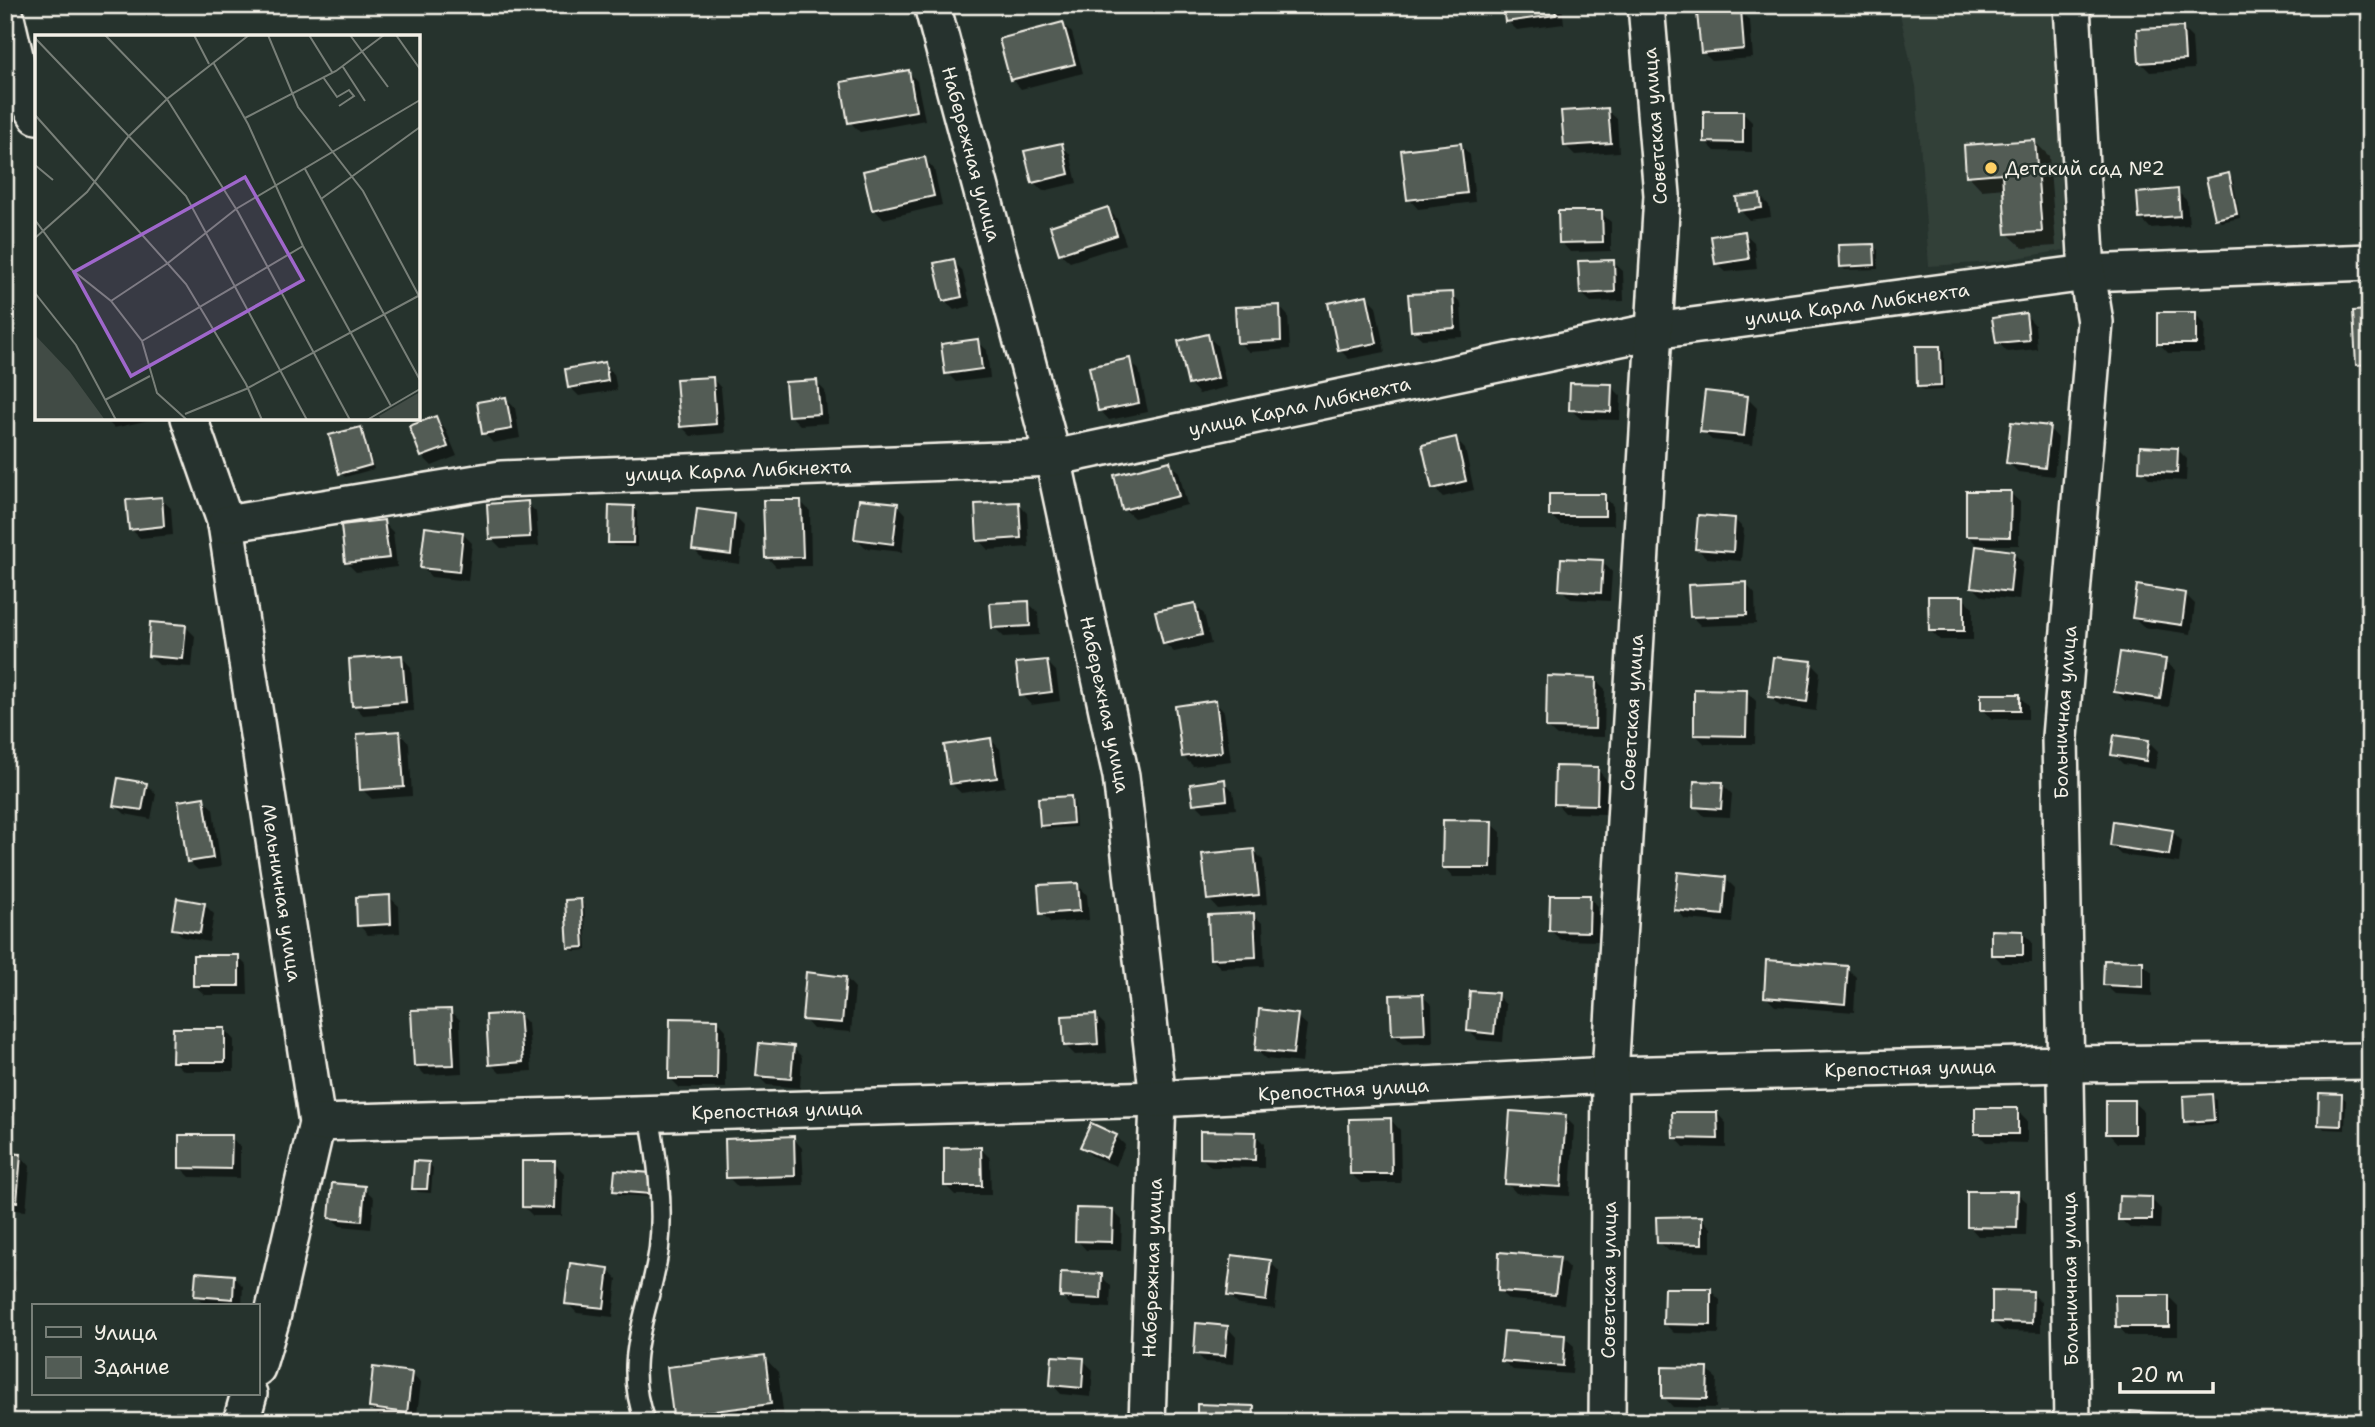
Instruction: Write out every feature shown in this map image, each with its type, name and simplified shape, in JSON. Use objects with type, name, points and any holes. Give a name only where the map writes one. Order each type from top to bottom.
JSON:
[{"type":"street","name":"Набережная улица","points":[[932,5],[1052,458],[1121,776],[1158,1100],[1147,1422]]},
{"type":"street","name":"Советская улица","points":[[1607,1422],[1610,1075],[1662,195],[1646,5]]},
{"type":"street","name":"Больничная улица","points":[[2072,5],[2087,273],[2095,322],[2060,737],[2072,1422]]},
{"type":"street","points":[[5,13],[22,103]]},
{"type":"street","name":"улица Карла Либкнехта","points":[[226,524],[501,479],[1052,458],[1654,331],[2087,273],[2370,262]]},
{"type":"street","name":"Мельничная улица","points":[[190,420],[226,524],[317,1123],[259,1360]]},
{"type":"street","name":"Крепостная улица","points":[[317,1123],[1158,1100],[1610,1075],[2067,1064],[2370,1061]]},
{"type":"street","points":[[241,1422],[248,1396]]},
{"type":"lane","points":[[645,1422],[635,1395],[638,1332],[659,1247],[660,1175],[649,1113]]},
{"type":"shaded area","name":"Детский сад №2","points":[[1898,5],[2055,5],[2064,250],[1993,262],[1929,266],[1916,86]]},
{"type":"building","points":[[1503,5],[1554,5],[1556,15],[1505,22]]},
{"type":"building","points":[[1741,9],[1744,49],[1701,53],[1697,13]]},
{"type":"building","points":[[1063,22],[1075,64],[1010,80],[999,39]]},
{"type":"building","points":[[2183,27],[2185,60],[2139,63],[2137,29]]},
{"type":"building","points":[[909,70],[916,111],[848,123],[841,82]]},
{"type":"building","points":[[1608,108],[1611,143],[1564,146],[1561,111]]},
{"type":"building","points":[[1704,111],[1743,111],[1743,143],[1704,142]]},
{"type":"building","points":[[2035,140],[2042,232],[2006,234],[2002,173],[1966,176],[1964,145]]},
{"type":"building","points":[[1062,143],[1069,174],[1032,183],[1024,151]]},
{"type":"building","points":[[1461,143],[1467,193],[1407,200],[1401,150]]},
{"type":"building","points":[[925,157],[934,196],[872,210],[863,171]]},
{"type":"building","points":[[2229,173],[2237,214],[2215,219],[2206,178]]},
{"type":"building","points":[[2178,189],[2180,216],[2139,219],[2137,193]]},
{"type":"building","points":[[1760,194],[1762,208],[1738,211],[1736,197]]},
{"type":"building","points":[[1108,207],[1117,235],[1059,254],[1050,226]]},
{"type":"building","points":[[1558,211],[1602,211],[1603,242],[1559,243]]},
{"type":"building","points":[[1745,231],[1749,259],[1715,264],[1711,236]]},
{"type":"building","points":[[1874,244],[1875,265],[1839,267],[1838,245]]},
{"type":"building","points":[[954,259],[962,297],[943,301],[934,263]]},
{"type":"building","points":[[1614,260],[1615,292],[1580,294],[1578,261]]},
{"type":"building","points":[[1453,292],[1455,328],[1411,331],[1408,294]]},
{"type":"building","points":[[1367,295],[1377,343],[1338,350],[1328,303]]},
{"type":"building","points":[[1280,305],[1281,341],[1237,343],[1235,307]]},
{"type":"building","points":[[2370,310],[2370,364],[2356,365],[2353,311]]},
{"type":"building","points":[[2157,312],[2196,312],[2196,344],[2157,344]]},
{"type":"building","points":[[2026,313],[2029,340],[1996,343],[1992,318]]},
{"type":"building","points":[[1208,334],[1218,378],[1188,385],[1178,341]]},
{"type":"building","points":[[978,339],[982,369],[945,374],[941,344]]},
{"type":"building","points":[[1916,346],[1940,346],[1941,386],[1917,387]]},
{"type":"building","points":[[1130,358],[1139,403],[1098,411],[1089,367]]},
{"type":"building","points":[[605,362],[608,381],[568,388],[565,369]]},
{"type":"building","points":[[713,377],[716,424],[680,427],[676,379]]},
{"type":"building","points":[[817,380],[820,414],[788,416],[785,382]]},
{"type":"building","points":[[1570,383],[1612,384],[1611,412],[1569,410]]},
{"type":"building","points":[[1705,391],[1748,396],[1744,436],[1700,432]]},
{"type":"building","points":[[506,397],[512,429],[482,434],[477,402]]},
{"type":"building","points":[[436,416],[448,447],[421,457],[409,426]]},
{"type":"building","points":[[2011,422],[2050,426],[2045,468],[2006,463]]},
{"type":"building","points":[[361,427],[371,465],[339,474],[329,435]]},
{"type":"building","points":[[1456,437],[1466,481],[1432,489],[1422,445]]},
{"type":"building","points":[[2140,446],[2178,448],[2177,473],[2139,471]]},
{"type":"building","points":[[1170,461],[1179,496],[1122,510],[1114,475]]},
{"type":"building","points":[[1966,491],[2011,491],[2010,537],[1966,536]]},
{"type":"building","points":[[1549,494],[1605,494],[1605,516],[1549,516]]},
{"type":"building","points":[[162,497],[164,526],[129,530],[126,500]]},
{"type":"building","points":[[859,499],[898,503],[893,544],[854,539]]},
{"type":"building","points":[[763,500],[801,500],[803,557],[765,558]]},
{"type":"building","points":[[528,501],[530,537],[489,539],[487,504]]},
{"type":"building","points":[[1019,502],[1021,538],[977,541],[975,504]]},
{"type":"building","points":[[609,505],[634,506],[633,543],[608,543]]},
{"type":"building","points":[[697,509],[735,514],[731,555],[692,550]]},
{"type":"building","points":[[1698,515],[1735,518],[1733,552],[1695,549]]},
{"type":"building","points":[[384,520],[389,558],[345,563],[341,525]]},
{"type":"building","points":[[425,527],[463,532],[459,572],[420,568]]},
{"type":"building","points":[[1976,546],[2014,551],[2010,592],[1971,587]]},
{"type":"building","points":[[1561,558],[1603,560],[1601,593],[1559,590]]},
{"type":"building","points":[[1747,582],[1747,615],[1690,617],[1688,585]]},
{"type":"building","points":[[2137,585],[2186,593],[2182,625],[2132,618]]},
{"type":"building","points":[[1928,596],[1964,596],[1964,631],[1929,631]]},
{"type":"building","points":[[1029,601],[1030,626],[992,628],[990,603]]},
{"type":"building","points":[[1195,603],[1202,635],[1163,644],[1155,611]]},
{"type":"building","points":[[150,622],[186,625],[183,659],[148,656]]},
{"type":"building","points":[[2120,652],[2166,659],[2160,699],[2114,692]]},
{"type":"building","points":[[402,655],[406,702],[352,706],[349,659]]},
{"type":"building","points":[[1773,657],[1812,661],[1807,702],[1768,697]]},
{"type":"building","points":[[1047,660],[1052,692],[1020,696],[1016,663]]},
{"type":"building","points":[[1547,676],[1596,678],[1595,729],[1546,728]]},
{"type":"building","points":[[1694,689],[1747,690],[1746,736],[1694,735]]},
{"type":"building","points":[[1981,694],[2020,694],[2020,710],[1981,710]]},
{"type":"building","points":[[1216,700],[1222,752],[1182,757],[1175,706]]},
{"type":"building","points":[[400,731],[404,787],[360,790],[357,734]]},
{"type":"building","points":[[2114,735],[2149,740],[2146,761],[2111,755]]},
{"type":"building","points":[[991,738],[997,778],[950,784],[944,745]]},
{"type":"building","points":[[1555,766],[1598,767],[1597,805],[1554,804]]},
{"type":"building","points":[[118,778],[147,783],[142,810],[113,806]]},
{"type":"building","points":[[1225,779],[1227,800],[1193,804],[1190,784]]},
{"type":"building","points":[[1694,781],[1723,782],[1721,809],[1693,807]]},
{"type":"building","points":[[1071,796],[1073,823],[1040,826],[1038,798]]},
{"type":"building","points":[[204,797],[213,858],[187,862],[178,801]]},
{"type":"building","points":[[1443,820],[1492,821],[1491,868],[1442,868]]},
{"type":"building","points":[[2113,821],[2173,830],[2169,855],[2110,846]]},
{"type":"building","points":[[1254,849],[1259,895],[1207,900],[1202,854]]},
{"type":"building","points":[[1678,872],[1726,877],[1723,915],[1674,910]]},
{"type":"building","points":[[1078,883],[1080,911],[1040,914],[1038,885]]},
{"type":"building","points":[[390,895],[391,924],[357,926],[356,897]]},
{"type":"building","points":[[1550,895],[1590,895],[1589,932],[1549,931]]},
{"type":"building","points":[[177,898],[205,903],[200,933],[172,929]]},
{"type":"building","points":[[581,899],[584,947],[568,948],[565,900]]},
{"type":"building","points":[[1254,913],[1256,957],[1210,959],[1208,915]]},
{"type":"building","points":[[1991,930],[2023,931],[2023,955],[1991,955]]},
{"type":"building","points":[[193,955],[239,955],[239,986],[193,986]]},
{"type":"building","points":[[1766,960],[1848,966],[1845,1004],[1764,997]]},
{"type":"building","points":[[2104,960],[2143,961],[2143,987],[2103,985]]},
{"type":"building","points":[[806,972],[846,977],[842,1023],[802,1020]]},
{"type":"building","points":[[1470,991],[1498,993],[1494,1034],[1467,1031]]},
{"type":"building","points":[[1423,994],[1425,1034],[1392,1035],[1390,995]]},
{"type":"building","points":[[451,1009],[454,1065],[414,1066],[411,1010]]},
{"type":"building","points":[[1259,1009],[1298,1014],[1293,1054],[1255,1050]]},
{"type":"building","points":[[519,1013],[523,1062],[489,1065],[486,1015]]},
{"type":"building","points":[[1096,1014],[1098,1044],[1064,1046],[1062,1016]]},
{"type":"building","points":[[670,1018],[718,1019],[717,1079],[669,1079]]},
{"type":"building","points":[[173,1028],[225,1028],[225,1062],[172,1062]]},
{"type":"building","points":[[759,1043],[794,1046],[791,1079],[756,1076]]},
{"type":"building","points":[[2319,1093],[2342,1094],[2341,1126],[2318,1125]]},
{"type":"building","points":[[2212,1094],[2214,1120],[2184,1122],[2183,1096]]},
{"type":"building","points":[[2106,1100],[2134,1100],[2134,1134],[2106,1134]]},
{"type":"building","points":[[1975,1108],[2018,1108],[2018,1134],[1975,1134]]},
{"type":"building","points":[[1510,1111],[1566,1115],[1561,1187],[1505,1184]]},
{"type":"building","points":[[1672,1112],[1717,1112],[1718,1139],[1673,1138]]},
{"type":"building","points":[[1391,1118],[1392,1174],[1350,1174],[1349,1119]]},
{"type":"building","points":[[1091,1123],[1117,1135],[1106,1158],[1080,1147]]},
{"type":"building","points":[[1200,1131],[1256,1132],[1255,1160],[1200,1158]]},
{"type":"building","points":[[179,1135],[232,1135],[231,1169],[179,1168]]},
{"type":"building","points":[[794,1136],[795,1176],[726,1178],[725,1139]]},
{"type":"building","points":[[981,1147],[982,1186],[944,1186],[944,1148]]},
{"type":"building","points":[[5,1153],[21,1154],[17,1202],[5,1201]]},
{"type":"building","points":[[414,1161],[429,1162],[427,1189],[412,1189]]},
{"type":"building","points":[[522,1161],[555,1161],[554,1208],[522,1207]]},
{"type":"building","points":[[615,1170],[651,1173],[650,1194],[613,1191]]},
{"type":"building","points":[[332,1183],[365,1186],[362,1221],[329,1218]]},
{"type":"building","points":[[1967,1191],[2018,1191],[2017,1228],[1967,1227]]},
{"type":"building","points":[[2119,1196],[2152,1197],[2152,1220],[2118,1220]]},
{"type":"building","points":[[1076,1208],[1113,1209],[1112,1242],[1075,1241]]},
{"type":"building","points":[[1702,1216],[1702,1244],[1657,1243],[1656,1217]]},
{"type":"building","points":[[1499,1252],[1560,1257],[1555,1295],[1498,1291]]},
{"type":"building","points":[[1232,1255],[1271,1260],[1266,1301],[1227,1296]]},
{"type":"building","points":[[570,1263],[609,1268],[604,1308],[565,1304]]},
{"type":"building","points":[[196,1272],[234,1275],[233,1299],[194,1296]]},
{"type":"building","points":[[1061,1272],[1102,1274],[1101,1299],[1060,1297]]},
{"type":"building","points":[[1664,1288],[1711,1288],[1711,1325],[1663,1324]]},
{"type":"building","points":[[1992,1290],[2033,1291],[2032,1323],[1992,1322]]},
{"type":"building","points":[[2115,1295],[2169,1295],[2169,1327],[2116,1327]]},
{"type":"building","points":[[1196,1323],[1228,1326],[1225,1356],[1194,1354]]},
{"type":"building","points":[[1504,1331],[1565,1335],[1563,1366],[1501,1361]]},
{"type":"building","points":[[765,1355],[771,1404],[673,1416],[667,1367]]},
{"type":"building","points":[[1052,1356],[1084,1358],[1082,1388],[1050,1385]]},
{"type":"building","points":[[373,1367],[412,1372],[407,1413],[369,1408]]},
{"type":"building","points":[[1662,1367],[1708,1368],[1707,1399],[1662,1398]]},
{"type":"building","points":[[1197,1404],[1254,1406],[1253,1422],[1197,1422]]},
{"type":"building","points":[[2130,1411],[2172,1414],[2171,1422],[2129,1422]]},
{"type":"building","points":[[1985,1415],[2036,1416],[2036,1422],[1984,1422]]},
{"type":"place","name":"Детский сад №2","points":[[1991,168]]}]
